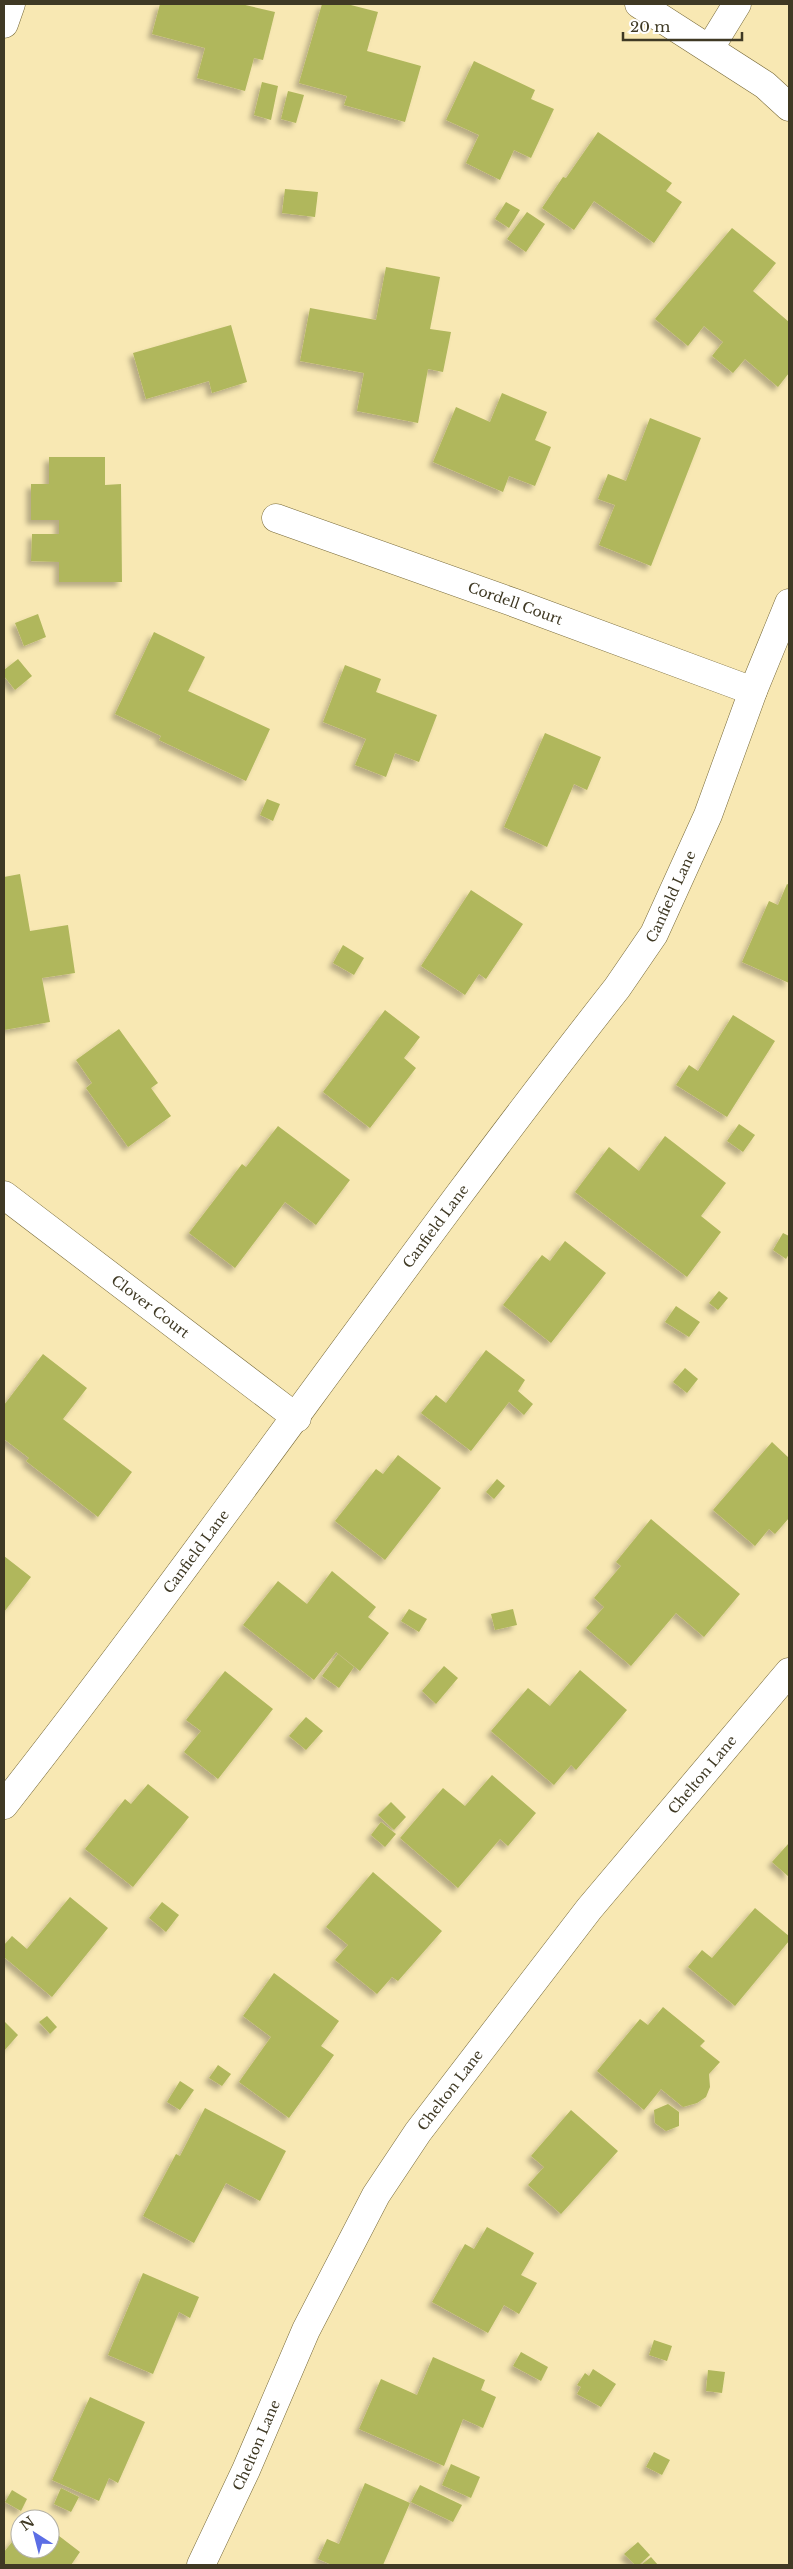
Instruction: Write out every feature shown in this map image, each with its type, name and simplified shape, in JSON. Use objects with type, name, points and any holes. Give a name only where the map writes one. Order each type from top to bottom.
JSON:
[{"type":"street","points":[[4,24],[11,4]]},
{"type":"street","points":[[639,4],[765,85],[789,107]]},
{"type":"street","points":[[710,48],[737,4]]},
{"type":"street","name":"Cordell Court","points":[[276,518],[753,691]]},
{"type":"street","name":"Canfield Lane","points":[[4,1805],[72,1719],[297,1418],[376,1306],[616,988],[654,934],[708,815],[753,691],[789,603]]},
{"type":"street","name":"Clover Court","points":[[4,1195],[297,1418]]},
{"type":"street","name":"Chelton Lane","points":[[201,2565],[246,2470],[306,2330],[334,2272],[386,2179],[418,2132],[589,1909],[789,1672]]},
{"type":"building","points":[[160,4],[241,4],[275,12],[263,60],[254,58],[245,91],[197,78],[205,48],[152,34]]},
{"type":"building","points":[[322,4],[347,4],[378,12],[367,51],[421,66],[405,122],[344,105],[347,96],[299,83]]},
{"type":"building","points":[[474,61],[535,90],[531,99],[554,109],[531,158],[514,150],[500,180],[466,163],[479,135],[446,120]]},
{"type":"building","points":[[262,82],[278,86],[271,120],[254,115]]},
{"type":"building","points":[[288,91],[304,95],[296,123],[281,119]]},
{"type":"building","points":[[598,132],[672,183],[666,191],[682,202],[654,243],[594,201],[574,230],[542,208],[563,177],[566,178]]},
{"type":"building","points":[[285,189],[318,192],[315,217],[282,213]]},
{"type":"building","points":[[506,202],[520,210],[509,228],[495,219]]},
{"type":"building","points":[[527,212],[545,224],[526,252],[507,239]]},
{"type":"building","points":[[732,228],[776,263],[753,291],[789,322],[789,373],[778,387],[745,359],[733,373],[712,356],[723,342],[704,326],[688,346],[655,319]]},
{"type":"building","points":[[386,267],[440,277],[430,329],[451,332],[443,372],[428,369],[418,423],[357,411],[364,373],[300,361],[310,308],[376,320]]},
{"type":"building","points":[[231,325],[247,382],[212,393],[209,381],[146,399],[133,353]]},
{"type":"building","points":[[502,393],[547,412],[535,440],[551,447],[535,486],[509,476],[503,492],[433,462],[456,407],[490,422]]},
{"type":"building","points":[[650,418],[701,438],[651,566],[599,545],[615,505],[598,499],[608,474],[626,481]]},
{"type":"building","points":[[49,457],[105,457],[105,485],[121,484],[122,582],[59,582],[59,562],[31,561],[32,534],[59,534],[59,520],[31,520],[31,484],[49,484]]},
{"type":"building","points":[[38,614],[46,637],[24,646],[15,623]]},
{"type":"building","points":[[154,632],[205,657],[188,691],[270,729],[246,781],[159,740],[161,736],[115,714]]},
{"type":"building","points":[[18,659],[32,676],[15,690],[4,676],[4,670]]},
{"type":"building","points":[[345,665],[381,679],[376,692],[437,715],[419,762],[395,753],[386,777],[355,765],[366,739],[323,722]]},
{"type":"building","points":[[545,733],[601,757],[587,790],[574,784],[547,847],[504,827]]},
{"type":"building","points":[[267,799],[280,804],[273,821],[260,815]]},
{"type":"building","points":[[20,874],[30,931],[68,925],[75,973],[42,978],[50,1022],[4,1030],[4,877]]},
{"type":"building","points":[[787,884],[789,885],[789,983],[742,962],[769,901],[778,905]]},
{"type":"building","points":[[471,890],[523,924],[486,979],[479,974],[465,995],[421,966]]},
{"type":"building","points":[[343,945],[364,958],[354,975],[333,963]]},
{"type":"building","points":[[385,1010],[420,1037],[404,1058],[416,1068],[370,1128],[323,1092]]},
{"type":"building","points":[[733,1015],[775,1041],[727,1117],[676,1085],[689,1065],[698,1071]]},
{"type":"building","points":[[119,1029],[158,1083],[151,1088],[171,1116],[128,1147],[86,1088],[92,1083],[76,1060]]},
{"type":"building","points":[[739,1124],[755,1135],[743,1152],[727,1141]]},
{"type":"building","points":[[278,1126],[350,1180],[316,1225],[285,1202],[235,1268],[189,1233],[242,1164],[246,1167]]},
{"type":"building","points":[[665,1136],[726,1183],[701,1216],[721,1232],[687,1277],[575,1192],[609,1147],[639,1171]]},
{"type":"building","points":[[783,1233],[789,1236],[789,1254],[786,1259],[773,1250]]},
{"type":"building","points":[[565,1241],[606,1273],[551,1343],[503,1305],[542,1255],[550,1261]]},
{"type":"building","points":[[719,1291],[728,1298],[718,1310],[709,1303]]},
{"type":"building","points":[[676,1306],[700,1322],[689,1337],[665,1322]]},
{"type":"building","points":[[486,1350],[525,1380],[518,1391],[533,1404],[524,1415],[509,1402],[471,1451],[421,1413],[436,1395],[446,1403]]},
{"type":"building","points":[[43,1354],[87,1388],[63,1419],[132,1472],[98,1517],[26,1461],[29,1458],[4,1439],[4,1405]]},
{"type":"building","points":[[685,1368],[698,1379],[687,1393],[673,1382]]},
{"type":"building","points":[[772,1442],[789,1458],[789,1518],[775,1534],[769,1529],[755,1546],[713,1510]]},
{"type":"building","points":[[398,1455],[441,1488],[385,1560],[335,1521],[376,1469],[383,1474]]},
{"type":"building","points":[[497,1479],[505,1486],[494,1499],[486,1492]]},
{"type":"building","points":[[651,1519],[740,1594],[704,1637],[676,1613],[631,1666],[586,1628],[604,1607],[594,1598],[621,1566],[616,1562]]},
{"type":"building","points":[[4,1556],[31,1577],[4,1612]]},
{"type":"building","points":[[332,1571],[376,1607],[368,1617],[389,1633],[360,1671],[336,1652],[314,1680],[243,1625],[278,1581],[307,1604]]},
{"type":"building","points":[[409,1609],[427,1619],[419,1632],[401,1621]]},
{"type":"building","points":[[513,1609],[517,1625],[495,1630],[491,1614]]},
{"type":"building","points":[[338,1654],[354,1667],[339,1688],[322,1676]]},
{"type":"building","points":[[444,1666],[458,1678],[436,1704],[422,1691]]},
{"type":"building","points":[[580,1670],[627,1710],[576,1770],[571,1765],[554,1785],[491,1731],[528,1688],[550,1706]]},
{"type":"building","points":[[225,1671],[273,1709],[218,1779],[184,1752],[201,1731],[186,1720]]},
{"type":"building","points":[[306,1717],[323,1731],[306,1750],[289,1736]]},
{"type":"building","points":[[492,1775],[536,1813],[508,1846],[500,1839],[458,1888],[400,1838],[443,1788],[465,1806]]},
{"type":"building","points":[[148,1784],[189,1817],[133,1887],[85,1849],[125,1799],[131,1804]]},
{"type":"building","points":[[391,1802],[406,1817],[394,1830],[378,1815]]},
{"type":"building","points":[[381,1822],[396,1834],[385,1847],[371,1835]]},
{"type":"building","points":[[789,1843],[789,1877],[772,1862]]},
{"type":"building","points":[[373,1872],[442,1931],[398,1981],[392,1977],[377,1994],[335,1960],[348,1945],[326,1927]]},
{"type":"building","points":[[70,1897],[108,1928],[52,1997],[4,1957],[4,1945],[12,1936],[27,1949]]},
{"type":"building","points":[[162,1902],[179,1915],[166,1932],[149,1918]]},
{"type":"building","points":[[755,1908],[789,1936],[789,1941],[735,2006],[688,1967],[702,1950],[712,1958]]},
{"type":"building","points":[[274,1973],[339,2021],[321,2046],[334,2055],[289,2118],[239,2082],[271,2037],[243,2016]]},
{"type":"building","points":[[663,2007],[705,2041],[700,2046],[720,2062],[709,2074],[710,2087],[706,2097],[697,2103],[683,2107],[661,2089],[644,2110],[597,2071],[640,2019],[648,2025]]},
{"type":"building","points":[[47,2016],[57,2027],[50,2034],[39,2022]]},
{"type":"building","points":[[4,2021],[18,2035],[4,2051]]},
{"type":"building","points":[[218,2065],[231,2074],[222,2086],[209,2078]]},
{"type":"building","points":[[180,2081],[194,2090],[180,2110],[167,2102]]},
{"type":"building","points":[[668,2104],[679,2112],[679,2126],[666,2131],[655,2123],[654,2110]]},
{"type":"building","points":[[205,2108],[286,2151],[260,2201],[226,2183],[194,2243],[143,2216],[176,2154],[180,2156]]},
{"type":"building","points":[[571,2110],[618,2151],[561,2214],[528,2185],[544,2167],[531,2156]]},
{"type":"building","points":[[487,2227],[534,2253],[521,2275],[537,2283],[519,2314],[504,2305],[488,2333],[432,2302],[465,2244],[474,2249]]},
{"type":"building","points":[[143,2273],[199,2297],[190,2318],[179,2312],[153,2374],[108,2355]]},
{"type":"building","points":[[654,2340],[672,2346],[667,2361],[649,2355]]},
{"type":"building","points":[[521,2352],[548,2367],[541,2381],[513,2366]]},
{"type":"building","points":[[433,2357],[485,2380],[481,2390],[496,2397],[483,2428],[463,2419],[444,2466],[359,2429],[381,2379],[417,2395]]},
{"type":"building","points":[[593,2369],[616,2384],[601,2407],[577,2394],[581,2387],[577,2385],[585,2373],[589,2376]]},
{"type":"building","points":[[708,2370],[725,2372],[722,2393],[706,2391]]},
{"type":"building","points":[[90,2397],[145,2422],[118,2483],[109,2478],[99,2501],[52,2480]]},
{"type":"building","points":[[654,2452],[670,2460],[662,2475],[646,2467]]},
{"type":"building","points":[[451,2464],[480,2477],[471,2498],[442,2485]]},
{"type":"building","points":[[365,2483],[410,2503],[383,2565],[332,2565],[318,2559],[327,2539],[339,2544]]},
{"type":"building","points":[[420,2485],[462,2505],[453,2522],[411,2502]]},
{"type":"building","points":[[61,2488],[79,2497],[71,2512],[54,2504]]},
{"type":"building","points":[[12,2490],[27,2499],[22,2509],[17,2509],[5,2502]]},
{"type":"building","points":[[60,2537],[80,2552],[71,2565],[4,2565],[4,2552],[10,2544],[10,2559],[60,2559]]},
{"type":"building","points":[[638,2542],[650,2555],[639,2565],[635,2565],[624,2554]]},
{"type":"building","points":[[651,2557],[658,2565],[641,2565]]}]
